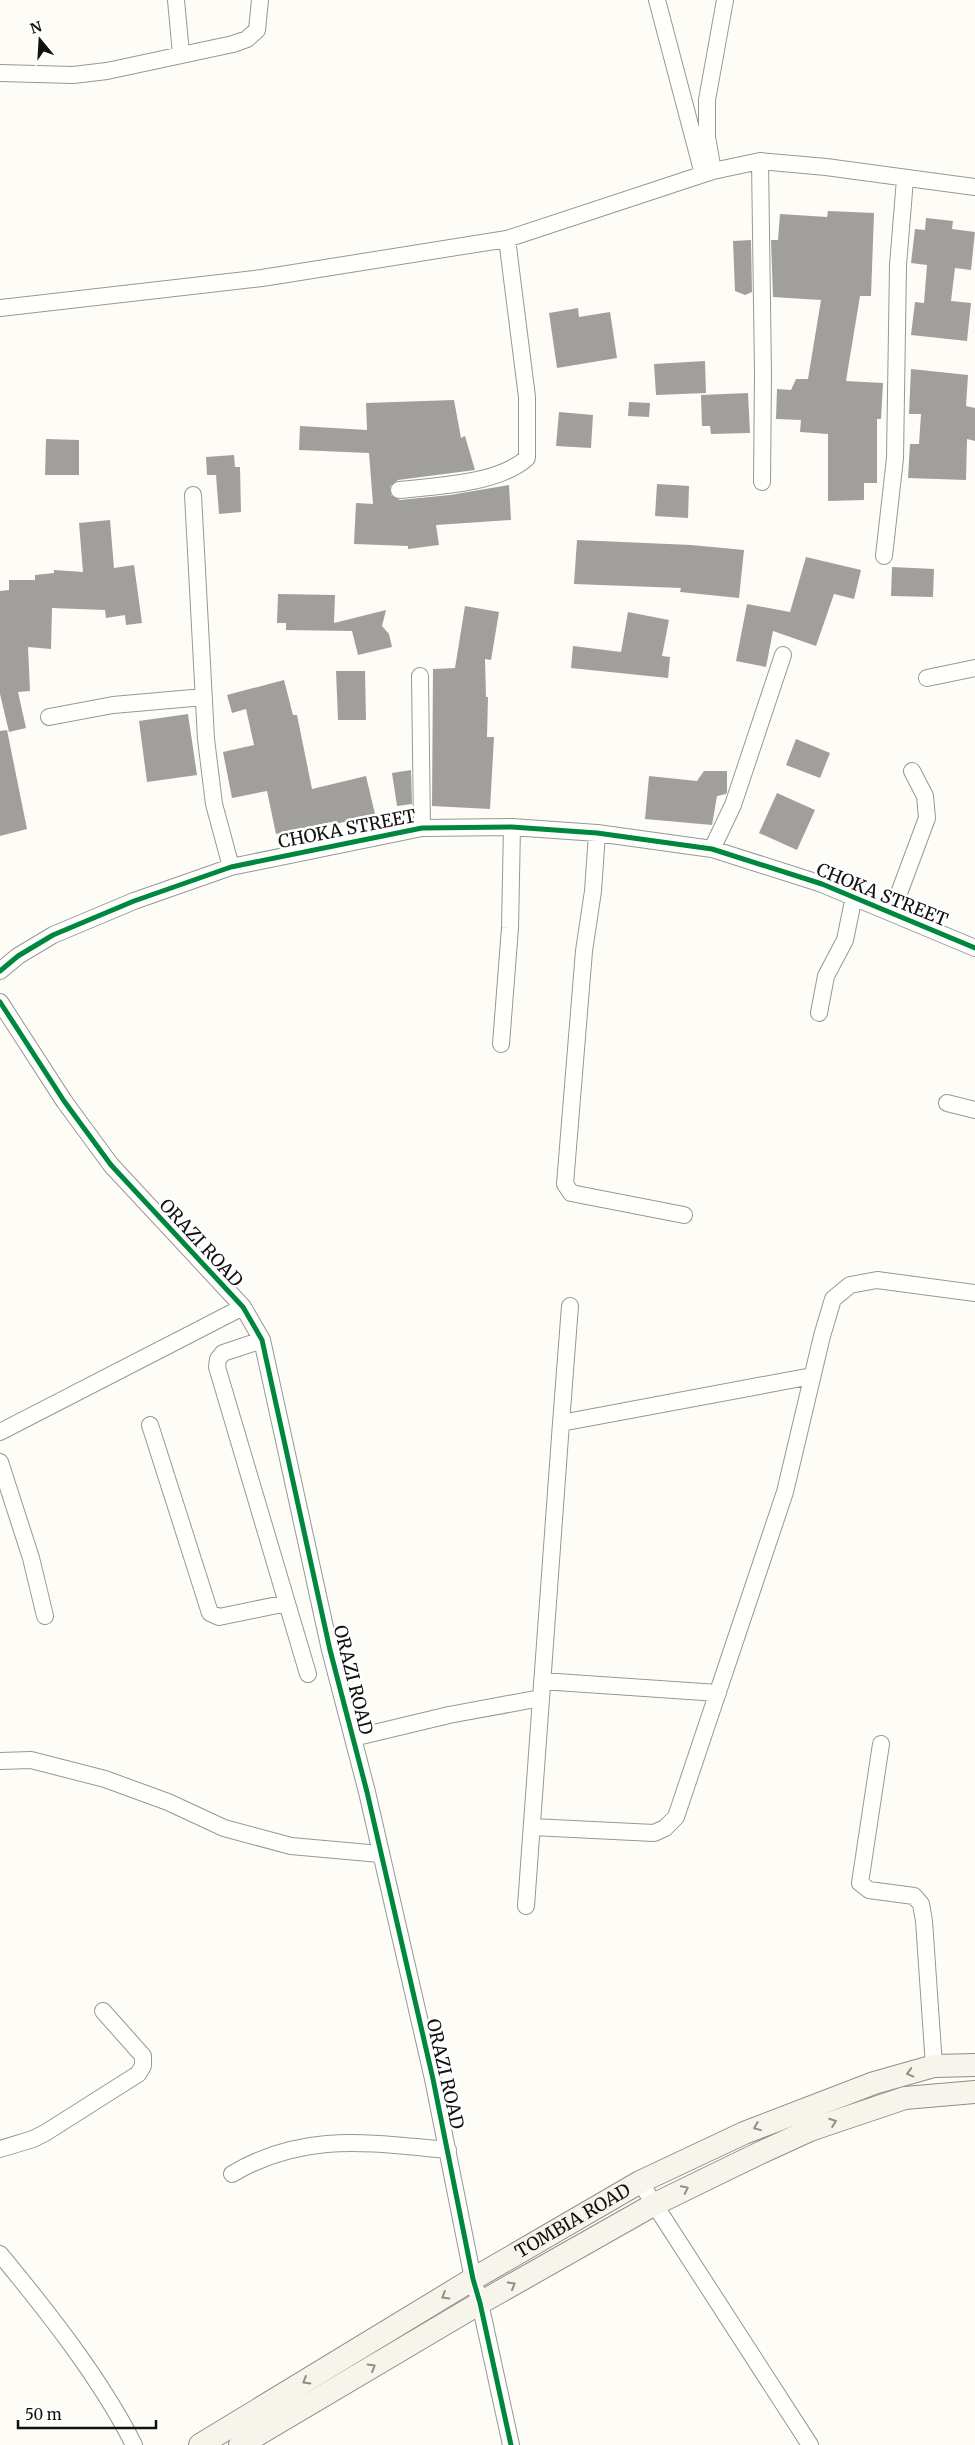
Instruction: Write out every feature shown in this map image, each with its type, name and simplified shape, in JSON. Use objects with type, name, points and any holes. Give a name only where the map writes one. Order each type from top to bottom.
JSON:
[{"type":"main road","name":"TOMBIA ROAD","points":[[200,2445],[472,2279],[640,2182],[744,2133],[817,2103],[874,2083],[934,2066],[975,2065]]},
{"type":"main road","name":"TOMBIA ROAD","points":[[240,2445],[480,2303],[653,2205],[810,2130],[857,2113],[905,2098],[975,2092]]},
{"type":"street","points":[[176,0],[182,54]]},
{"type":"street","points":[[0,73],[74,75],[107,71],[248,39],[257,30],[260,0]]},
{"type":"street","points":[[657,0],[708,173]]},
{"type":"street","points":[[708,173],[707,100],[725,0]]},
{"type":"street","points":[[760,161],[763,345],[762,482]]},
{"type":"street","points":[[0,308],[262,278],[507,239],[708,173],[760,161],[826,167],[975,187]]},
{"type":"street","points":[[884,556],[895,458],[898,265],[905,179]]},
{"type":"street","points":[[399,490],[448,485],[488,477],[518,466],[527,458],[527,397],[507,239]]},
{"type":"street","points":[[193,495],[206,739],[214,804],[231,867]]},
{"type":"street","points":[[712,849],[733,805],[783,655]]},
{"type":"street","points":[[927,678],[975,668]]},
{"type":"street","points":[[420,676],[422,828]]},
{"type":"street","points":[[49,717],[113,705],[204,697]]},
{"type":"street","points":[[892,912],[927,818],[925,796],[912,771]]},
{"type":"street","points":[[501,1044],[510,928],[512,827]]},
{"type":"street","name":"CHOKA STREET","points":[[0,971],[18,956],[53,935],[134,901],[231,867],[422,828],[512,827],[596,833],[712,849],[854,896],[975,948]]},
{"type":"street","points":[[596,833],[593,891],[584,951],[565,1184],[571,1193],[684,1215]]},
{"type":"street","points":[[819,1013],[826,976],[845,940],[854,896]]},
{"type":"street","name":"ORAZI ROAD","points":[[0,1002],[64,1100],[111,1165],[242,1308],[262,1340],[330,1650],[353,1738],[448,2150],[472,2279],[480,2303],[511,2445]]},
{"type":"street","points":[[947,1103],[975,1110]]},
{"type":"street","points":[[532,1827],[654,1833],[665,1828],[676,1817],[785,1492],[812,1376],[833,1299],[850,1285],[877,1280],[975,1293]]},
{"type":"street","points":[[526,1906],[570,1306]]},
{"type":"street","points":[[0,1432],[242,1308]]},
{"type":"street","points":[[262,1340],[223,1353],[218,1359],[217,1367],[308,1674]]},
{"type":"street","points":[[561,1423],[812,1376]]},
{"type":"street","points":[[150,1425],[210,1613],[219,1616],[287,1603]]},
{"type":"street","points":[[0,1462],[31,1558],[45,1616]]},
{"type":"street","points":[[542,1682],[718,1693]]},
{"type":"street","points":[[353,1738],[449,1716],[541,1698]]},
{"type":"street","points":[[881,1744],[860,1883],[869,1890],[914,1896],[921,1904],[924,1921],[934,2066]]},
{"type":"street","points":[[0,1761],[31,1760],[105,1780],[168,1802],[224,1828],[291,1846],[380,1854]]},
{"type":"street","points":[[0,2149],[33,2139],[45,2133],[138,2074],[143,2066],[143,2056],[104,2011]]},
{"type":"street","points":[[232,2174],[254,2161],[275,2153],[298,2147],[331,2143],[448,2150]]},
{"type":"street","points":[[640,2182],[653,2205],[810,2445]]},
{"type":"street","points":[[0,2254],[44,2308],[121,2420],[134,2445]]},
{"type":"building","points":[[828,211],[874,213],[871,296],[860,296],[846,381],[883,383],[881,419],[877,419],[877,483],[864,483],[864,500],[828,501],[828,434],[800,432],[801,420],[776,419],[777,389],[791,390],[796,379],[808,379],[821,300],[773,297],[771,240],[778,240],[780,214],[827,217]]},
{"type":"building","points":[[926,218],[953,221],[952,229],[975,232],[971,270],[955,268],[951,301],[971,303],[967,341],[911,335],[915,302],[924,303],[927,265],[911,263],[915,229],[925,230]]},
{"type":"building","points":[[751,240],[752,292],[745,295],[735,291],[733,241]]},
{"type":"building","points":[[578,308],[579,317],[610,312],[617,358],[557,368],[549,313]]},
{"type":"building","points":[[705,361],[706,393],[656,395],[654,364]]},
{"type":"building","points":[[911,369],[968,375],[966,406],[975,408],[975,441],[967,439],[966,480],[908,478],[910,444],[919,444],[921,414],[909,414]]},
{"type":"building","points":[[748,393],[750,433],[711,434],[710,426],[702,426],[701,395]]},
{"type":"building","points":[[454,400],[461,438],[465,436],[475,470],[398,480],[390,486],[391,495],[400,500],[450,495],[509,485],[511,520],[436,525],[439,545],[408,549],[408,546],[354,544],[356,503],[373,504],[369,453],[299,450],[300,426],[367,430],[366,403]]},
{"type":"building","points":[[629,402],[650,403],[649,417],[628,416]]},
{"type":"building","points":[[559,412],[593,415],[591,448],[556,446]]},
{"type":"building","points":[[46,439],[79,440],[79,475],[45,475]]},
{"type":"building","points":[[234,455],[235,467],[240,467],[241,512],[219,514],[216,475],[207,475],[206,457]]},
{"type":"building","points":[[657,484],[689,486],[688,518],[655,516]]},
{"type":"building","points":[[110,520],[114,568],[134,565],[142,623],[126,625],[125,615],[106,618],[105,610],[52,608],[51,649],[28,647],[30,691],[18,692],[26,728],[9,732],[0,694],[0,591],[9,590],[9,580],[35,580],[35,575],[54,573],[54,570],[83,572],[79,523]]},
{"type":"building","points":[[577,540],[691,545],[744,550],[739,598],[680,592],[681,588],[574,584]]},
{"type":"building","points":[[806,557],[861,570],[854,599],[834,594],[816,646],[773,631],[766,667],[736,661],[747,604],[790,612]]},
{"type":"building","points":[[892,567],[934,569],[933,597],[891,596]]},
{"type":"building","points":[[278,594],[335,595],[334,623],[386,610],[382,626],[389,634],[392,647],[358,655],[352,631],[286,630],[286,623],[277,623]]},
{"type":"building","points":[[465,606],[499,612],[491,660],[485,659],[486,697],[488,697],[487,737],[494,737],[490,809],[432,806],[433,669],[455,668]]},
{"type":"building","points":[[628,612],[669,620],[662,656],[670,657],[668,678],[571,668],[573,646],[621,652]]},
{"type":"building","points":[[336,671],[365,671],[366,720],[338,720]]},
{"type":"building","points":[[284,680],[293,715],[297,715],[312,789],[366,776],[375,814],[332,825],[331,822],[276,834],[267,791],[232,798],[223,752],[254,745],[246,709],[232,713],[227,695]]},
{"type":"building","points":[[188,714],[197,775],[147,782],[139,721]]},
{"type":"building","points":[[7,730],[27,829],[0,836],[0,731]]},
{"type":"building","points":[[796,739],[830,753],[820,778],[786,765]]},
{"type":"building","points":[[411,770],[412,804],[397,806],[392,773]]},
{"type":"building","points":[[704,771],[727,771],[727,792],[717,796],[712,825],[645,819],[649,776],[697,781]]},
{"type":"building","points":[[777,793],[815,810],[797,850],[759,833]]},
{"type":"cycle path","points":[[0,971],[18,956],[53,935],[134,901],[231,867],[422,828],[512,827],[597,833],[712,849],[822,884],[975,948]]},
{"type":"cycle path","points":[[0,1002],[64,1101],[111,1165],[243,1307],[262,1340],[330,1650],[367,1792],[433,2079],[473,2279],[511,2445]]}]
